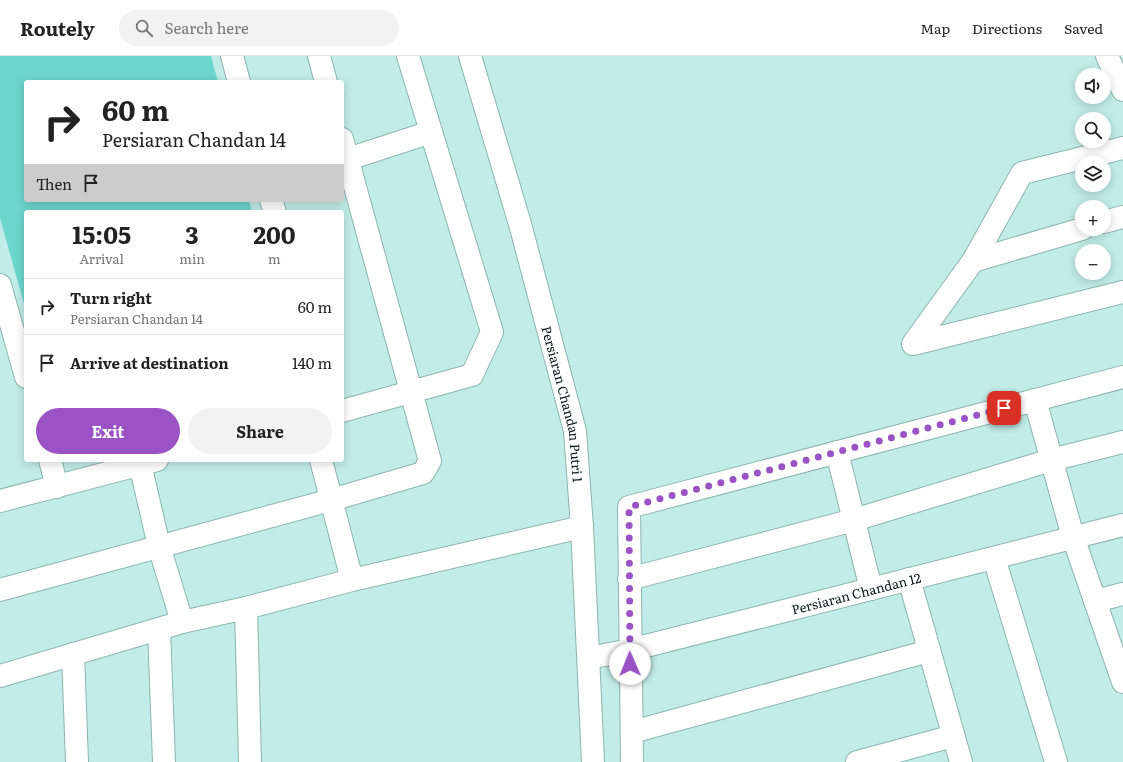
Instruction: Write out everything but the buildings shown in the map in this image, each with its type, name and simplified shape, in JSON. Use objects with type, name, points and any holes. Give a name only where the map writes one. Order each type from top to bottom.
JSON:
[{"type":"street","points":[[232,56],[238,80]]},
{"type":"street","points":[[319,56],[325,80]]},
{"type":"street","points":[[344,409],[472,375],[492,332],[408,56]]},
{"type":"street","name":"Persiaran Chandan Putri 1","points":[[470,56],[520,224],[575,431],[582,527],[593,762]]},
{"type":"street","points":[[1107,56],[1123,90]]},
{"type":"street","points":[[0,590],[331,500],[423,473],[430,461],[412,391],[344,153],[431,132]]},
{"type":"street","points":[[1123,148],[1022,173],[973,261],[913,344],[1123,292]]},
{"type":"street","points":[[1111,220],[1123,217]]},
{"type":"street","points":[[973,261],[1075,231]]},
{"type":"street","points":[[0,285],[24,370]]},
{"type":"street","points":[[632,762],[629,507],[1123,376]]},
{"type":"street","points":[[1035,400],[1073,537],[1123,682]]},
{"type":"street","points":[[630,579],[854,520],[1051,460],[1123,442]]},
{"type":"street","points":[[837,452],[871,589]]},
{"type":"street","points":[[51,462],[57,486]]},
{"type":"street","points":[[0,501],[149,462],[160,546],[182,622]]},
{"type":"street","points":[[321,462],[352,580]]},
{"type":"street","name":"Persiaran Chandan 12","points":[[589,658],[630,650],[1123,525]]},
{"type":"street","points":[[0,676],[182,622],[246,608],[352,580],[582,527]]},
{"type":"street","points":[[994,558],[1056,762]]},
{"type":"street","points":[[909,579],[961,762]]},
{"type":"street","points":[[1095,601],[1123,594]]},
{"type":"street","points":[[246,608],[250,762]]},
{"type":"street","points":[[160,629],[164,762]]},
{"type":"street","points":[[632,732],[929,651]]},
{"type":"street","points":[[73,654],[77,762]]},
{"type":"street","points":[[867,761],[953,736]]},
{"type":"shaded area","points":[[0,56],[211,56],[217,80],[24,80],[24,202],[250,202],[252,210],[24,210],[24,304],[0,218]]},
{"type":"route","points":[[630,664],[629,507],[1004,408]]}]
